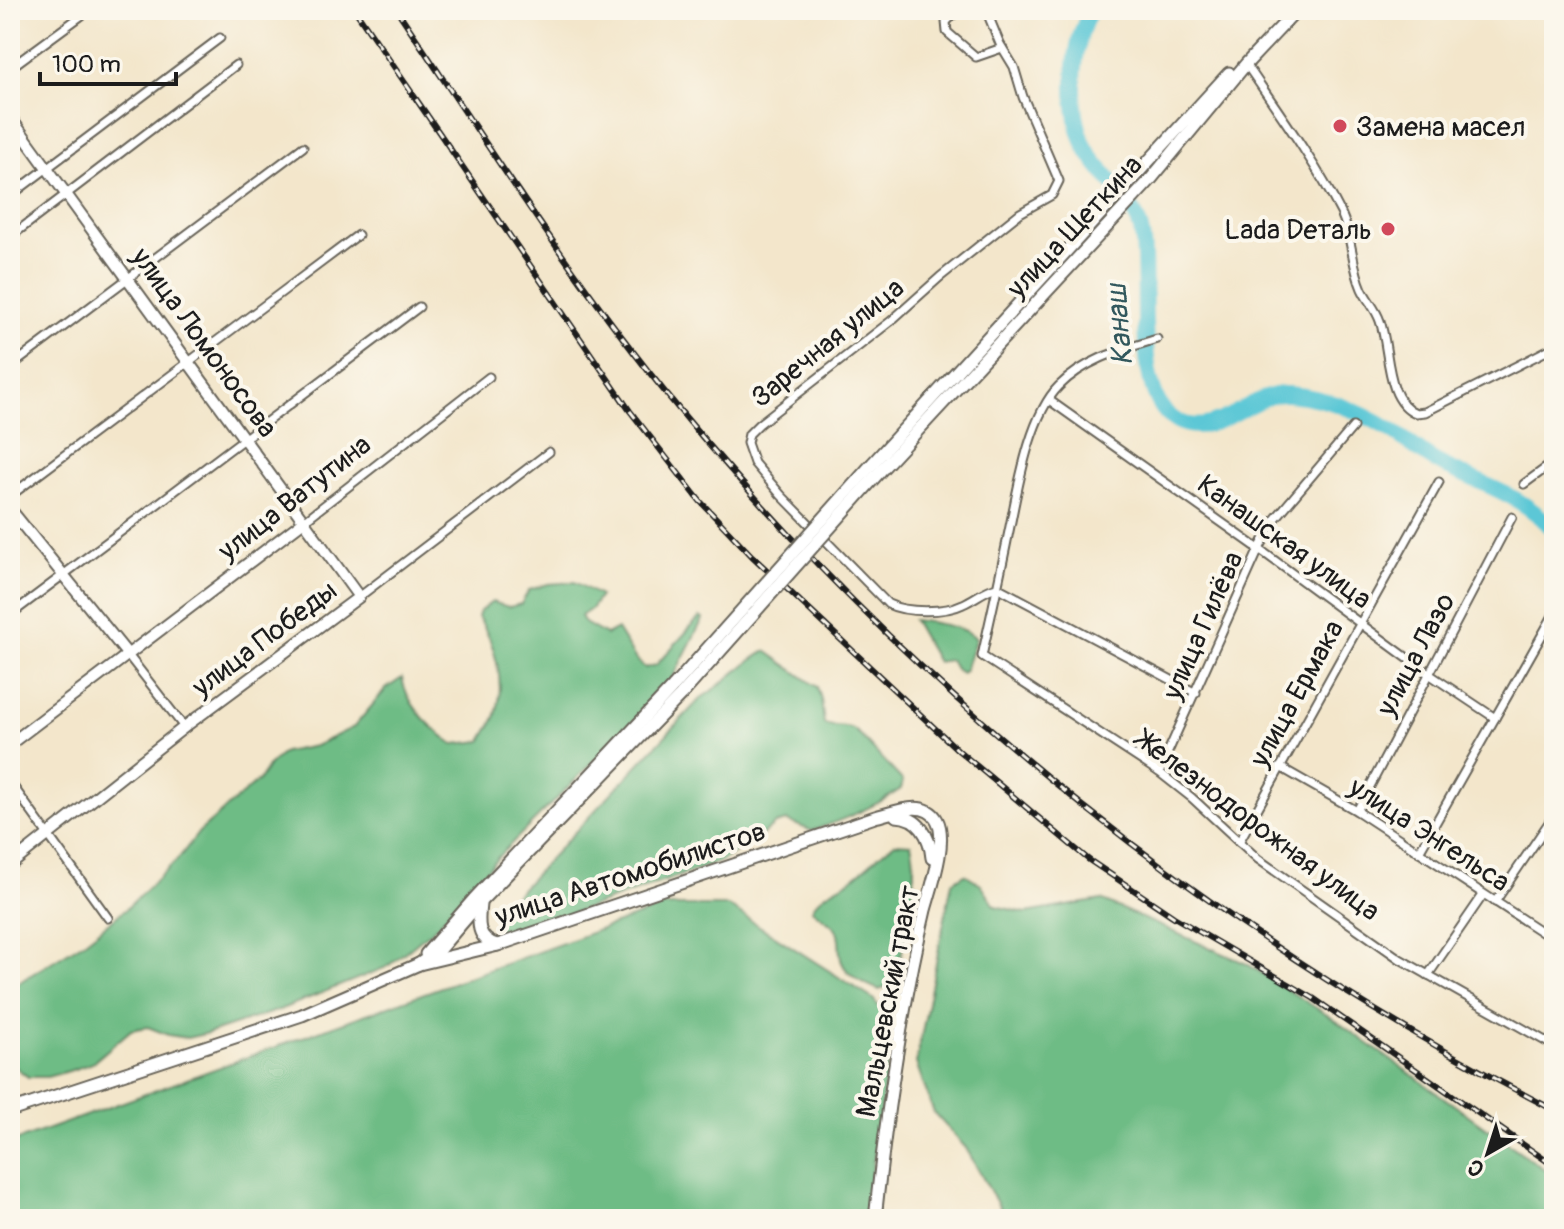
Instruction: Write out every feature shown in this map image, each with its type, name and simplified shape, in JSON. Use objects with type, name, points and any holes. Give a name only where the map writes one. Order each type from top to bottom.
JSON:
[{"type":"main road","name":"улица Щеткина","points":[[878,466],[1151,179],[1246,64],[1297,10]]},
{"type":"main road","points":[[480,902],[678,690],[1142,167],[1238,64],[1246,64]]},
{"type":"main road","points":[[419,964],[474,899],[678,690]]},
{"type":"main road","points":[[914,821],[918,808],[936,817],[941,831],[935,846]]},
{"type":"main road","name":"улица Автомобилистов","points":[[480,902],[480,933],[488,942],[498,945],[875,817],[918,808]]},
{"type":"main road","points":[[875,817],[909,817],[935,846]]},
{"type":"main road","name":"Мальцевский тракт","points":[[875,1219],[899,1044],[934,882],[935,846]]},
{"type":"main road","name":"улица Автомобилистов","points":[[12,1108],[302,1015],[419,964],[438,951],[480,902]]},
{"type":"main road","points":[[419,964],[498,945]]},
{"type":"street","points":[[10,68],[89,10]]},
{"type":"street","points":[[958,10],[946,22],[947,32],[976,57],[1002,48],[986,10]]},
{"type":"street","points":[[10,196],[220,38]]},
{"type":"street","name":"Заречная улица","points":[[997,587],[948,610],[899,610],[888,604],[781,495],[754,463],[747,443],[749,434],[759,424],[891,321],[1020,213],[1052,195],[1059,181],[1023,97],[1014,67],[1002,48]]},
{"type":"street","points":[[1246,64],[1341,213],[1350,236],[1353,263],[1363,292],[1380,320],[1392,377],[1402,404],[1416,413],[1433,407],[1554,347]]},
{"type":"street","points":[[10,237],[236,65]]},
{"type":"street","name":"улица Ломоносова","points":[[10,117],[359,597]]},
{"type":"street","points":[[10,367],[303,147]]},
{"type":"street","points":[[10,496],[358,235]]},
{"type":"street","points":[[10,615],[419,307]]},
{"type":"street","points":[[1157,339],[1105,355],[1080,368],[1057,388],[1049,400],[1033,432],[1021,472],[997,587],[1196,693]]},
{"type":"street","name":"улица Ватутина","points":[[10,744],[489,377]]},
{"type":"street","name":"Канашская улица","points":[[1049,400],[1429,674],[1495,718]]},
{"type":"street","name":"улица Гилёва","points":[[1159,772],[1259,549],[1276,518],[1353,427]]},
{"type":"street","name":"улица Победы","points":[[10,865],[184,727],[549,452]]},
{"type":"street","points":[[1524,484],[1554,462]]},
{"type":"street","name":"улица Ермака","points":[[1239,842],[1439,482]]},
{"type":"street","points":[[10,509],[184,727]]},
{"type":"street","name":"улица Лазо","points":[[1357,811],[1512,517]]},
{"type":"street","name":"Железнодорожная улица","points":[[997,587],[982,656],[1159,772],[1258,859],[1400,959],[1554,1046]]},
{"type":"street","points":[[1419,852],[1554,614]]},
{"type":"street","name":"улица Энгельса","points":[[1280,767],[1357,811],[1554,940]]},
{"type":"street","points":[[10,782],[108,918]]},
{"type":"street","points":[[1495,902],[1553,820]]},
{"type":"street","points":[[1428,975],[1483,895]]},
{"type":"green space","points":[[575,582],[600,596],[591,609],[581,616],[585,623],[606,635],[617,629],[645,668],[656,665],[700,617],[703,619],[671,681],[652,703],[499,856],[438,925],[387,967],[279,1010],[209,1033],[187,1038],[148,1027],[131,1030],[92,1063],[47,1077],[28,1077],[10,1063],[10,988],[85,941],[126,909],[178,859],[199,832],[260,779],[269,765],[284,752],[315,746],[354,727],[386,689],[402,678],[415,707],[446,738],[454,744],[482,741],[496,715],[500,687],[494,650],[478,617],[480,611],[492,602],[509,607],[521,604],[529,590],[548,584]]},
{"type":"green space","points":[[913,620],[955,628],[976,638],[962,673],[955,669],[950,660],[937,662]]},
{"type":"green space","points":[[766,651],[817,687],[824,724],[855,730],[903,781],[901,789],[869,807],[812,831],[787,821],[775,824],[719,862],[508,936],[501,934],[495,927],[495,919],[509,902],[701,698]]},
{"type":"green space","points":[[895,843],[911,844],[913,892],[896,977],[890,985],[880,990],[849,973],[841,961],[836,929],[812,909],[820,899],[854,877]]},
{"type":"green space","points":[[965,874],[981,884],[995,906],[1026,913],[1101,900],[1247,964],[1332,1018],[1554,1176],[1554,1219],[1006,1219],[966,1148],[934,1113],[916,1063],[952,882]]},
{"type":"green space","points":[[665,906],[728,906],[873,999],[884,1013],[892,1033],[865,1219],[10,1219],[10,1143]]},
{"type":"waterway","name":"Канаш","points":[[1091,10],[1075,62],[1078,122],[1090,155],[1126,200],[1141,230],[1147,361],[1152,386],[1161,407],[1175,420],[1190,425],[1205,425],[1274,395],[1304,396],[1335,404],[1379,423],[1435,461],[1527,506],[1554,530]]},
{"type":"railway","points":[[355,10],[630,411],[700,501],[752,556],[959,751],[1089,860],[1174,917],[1313,998],[1554,1166]]},
{"type":"railway","points":[[397,10],[533,212],[640,361],[771,515],[869,616],[972,713],[1080,804],[1193,889],[1310,969],[1430,1042],[1554,1110]]},
{"type":"place","name":"Замена масел","points":[[1340,126]]},
{"type":"place","name":"Lada Dеталь","points":[[1388,229]]}]
